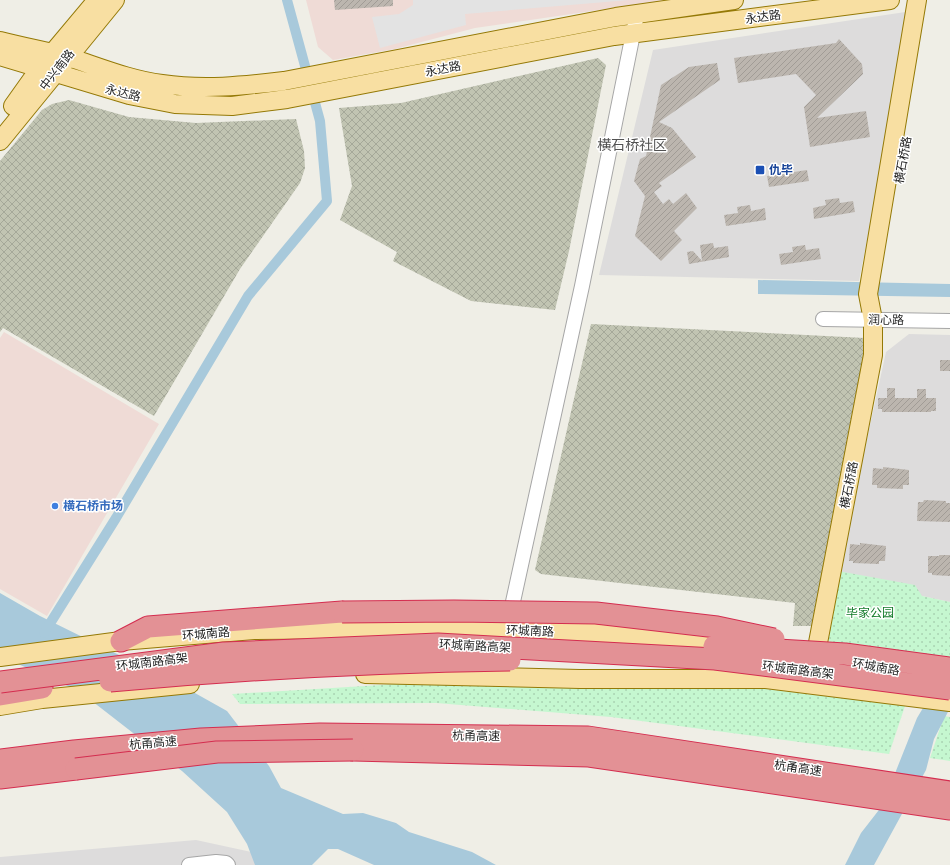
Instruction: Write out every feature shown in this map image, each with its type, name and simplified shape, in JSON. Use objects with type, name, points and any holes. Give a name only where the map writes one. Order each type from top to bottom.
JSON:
[{"type":"highway","points":[[121,641],[148,627],[342,612],[454,611],[596,613],[717,627],[845,654]]},
{"type":"highway","name":"环城南路高架","points":[[0,670],[198,645],[293,636],[398,633],[580,637],[845,654],[947,678]]},
{"type":"highway","name":"环城南路高架","points":[[0,682],[224,653],[438,644],[715,659],[947,678]]},
{"type":"highway","points":[[0,695],[42,694],[216,671],[415,662],[559,660],[642,662],[715,659]]},
{"type":"highway","name":"杭甬高速","points":[[0,778],[75,760],[202,739],[320,734],[588,737],[946,800]]},
{"type":"highway","name":"杭甬高速","points":[[0,760],[75,760],[216,752],[353,750],[589,756],[875,788]]},
{"type":"main road","name":"中兴南路","points":[[0,121],[28,88],[47,71],[60,55],[97,0]]},
{"type":"main road","name":"中兴南路","points":[[60,55],[114,0]]},
{"type":"main road","name":"永达路","points":[[0,41],[60,55],[132,78],[162,84],[198,87],[233,87],[284,81],[637,14],[734,0]]},
{"type":"main road","name":"永达路","points":[[0,56],[129,95],[175,104],[232,106],[287,99],[632,34],[890,0]]},
{"type":"main road","name":"横石桥路","points":[[817,648],[873,355],[873,320],[868,294],[917,0]]},
{"type":"main road","name":"横石桥路","points":[[873,320],[880,297],[930,0]]},
{"type":"main road","name":"中兴南路","points":[[0,141],[44,87],[47,71]]},
{"type":"main road","name":"环城南路","points":[[0,656],[121,641],[254,630],[385,629],[595,633],[696,642],[822,658],[947,678]]},
{"type":"main road","name":"环城南路","points":[[42,694],[374,673],[580,679],[766,679],[950,702]]},
{"type":"main road","points":[[0,706],[42,694]]},
{"type":"street","points":[[496,677],[582,286],[637,14]]},
{"type":"street","name":"润心路","points":[[823,319],[950,321]]},
{"type":"street","points":[[189,865],[216,862],[226,863],[228,865]]},
{"type":"shaded area","points":[[306,0],[668,0],[475,28],[395,49],[333,60],[318,47]]},
{"type":"shaded area","points":[[413,0],[629,0],[465,14],[466,25],[380,48],[372,17],[399,14],[413,5]]},
{"type":"shaded area","points":[[912,11],[859,281],[599,275],[653,50]]},
{"type":"shaded area","points":[[598,58],[606,65],[569,251],[555,310],[471,301],[393,261],[397,252],[340,220],[352,186],[339,108],[401,103]]},
{"type":"shaded area","points":[[69,100],[129,117],[196,123],[296,119],[304,151],[305,168],[300,183],[240,269],[154,416],[3,328],[0,332],[0,161],[42,110],[52,104]]},
{"type":"shaded area","points":[[591,324],[865,338],[868,342],[813,626],[793,626],[795,603],[541,574],[535,570]]},
{"type":"shaded area","name":"横石桥市场","points":[[4,332],[159,424],[47,616],[0,589],[0,338]]},
{"type":"shaded area","points":[[909,334],[950,335],[950,602],[922,596],[838,571],[886,352]]},
{"type":"shaded area","points":[[196,840],[312,865],[0,865],[0,857]]},
{"type":"green space","name":"毕家公园","points":[[838,571],[915,585],[922,596],[950,602],[950,660],[831,643],[826,637]]},
{"type":"green space","points":[[447,681],[742,686],[905,706],[889,754],[611,717],[436,703],[240,704],[232,694]]},
{"type":"green space","points":[[944,716],[950,717],[950,761],[930,758]]},
{"type":"water","points":[[758,280],[950,284],[950,297],[758,294]]},
{"type":"water","points":[[0,593],[40,616],[186,688],[227,711],[269,766],[281,788],[343,814],[363,813],[396,823],[409,832],[472,852],[496,865],[374,865],[338,849],[328,849],[312,865],[255,865],[247,844],[227,812],[182,771],[79,691],[0,656]]},
{"type":"water","points":[[950,663],[950,708],[934,739],[926,770],[874,865],[845,865],[861,833],[882,806],[917,718]]},
{"type":"building","points":[[334,0],[393,0],[393,6],[335,10]]},
{"type":"building","points":[[839,39],[862,64],[863,74],[817,118],[866,111],[870,137],[810,147],[804,107],[816,95],[796,74],[738,83],[734,58],[836,43]]},
{"type":"building","points":[[717,63],[720,80],[659,122],[672,128],[696,157],[659,183],[662,186],[654,192],[663,204],[669,199],[673,204],[686,193],[697,208],[674,231],[682,240],[661,261],[635,236],[645,196],[634,181],[640,159],[646,156],[661,85],[689,67]]},
{"type":"building","points":[[793,167],[794,172],[807,170],[809,181],[769,187],[767,176],[780,174],[780,169]]},
{"type":"building","points":[[839,198],[840,203],[853,201],[855,212],[814,219],[813,208],[826,205],[825,200]]},
{"type":"building","points":[[750,205],[751,211],[765,208],[766,220],[726,226],[724,215],[738,213],[737,207]]},
{"type":"building","points":[[713,243],[714,248],[728,246],[729,257],[689,264],[687,252],[693,251],[702,261],[700,245]]},
{"type":"building","points":[[805,245],[806,250],[819,248],[821,259],[781,265],[779,254],[793,252],[792,247]]},
{"type":"building","points":[[940,360],[950,360],[950,371],[940,371]]},
{"type":"building","points":[[887,388],[895,388],[895,398],[917,398],[917,389],[926,389],[926,398],[936,398],[936,411],[882,412],[882,409],[878,409],[878,398],[887,398]]},
{"type":"building","points":[[883,467],[909,470],[909,485],[903,485],[903,489],[877,488],[877,485],[872,485],[873,468],[883,469]]},
{"type":"building","points":[[924,500],[946,501],[946,503],[950,503],[950,522],[917,521],[918,502],[923,502]]},
{"type":"building","points":[[860,543],[886,546],[885,561],[879,561],[879,564],[853,563],[853,561],[849,561],[850,544],[860,545]]},
{"type":"building","points":[[950,555],[950,576],[932,575],[932,573],[928,573],[928,556]]},
{"type":"waterway","points":[[44,633],[116,518],[248,296],[327,201],[320,121],[287,0]]},
{"type":"place","name":"仇毕","points":[[760,170]]},
{"type":"place","name":"横石桥市场","points":[[55,506]]},
{"type":"district","name":"横石桥社区","points":[[632,145]]}]
